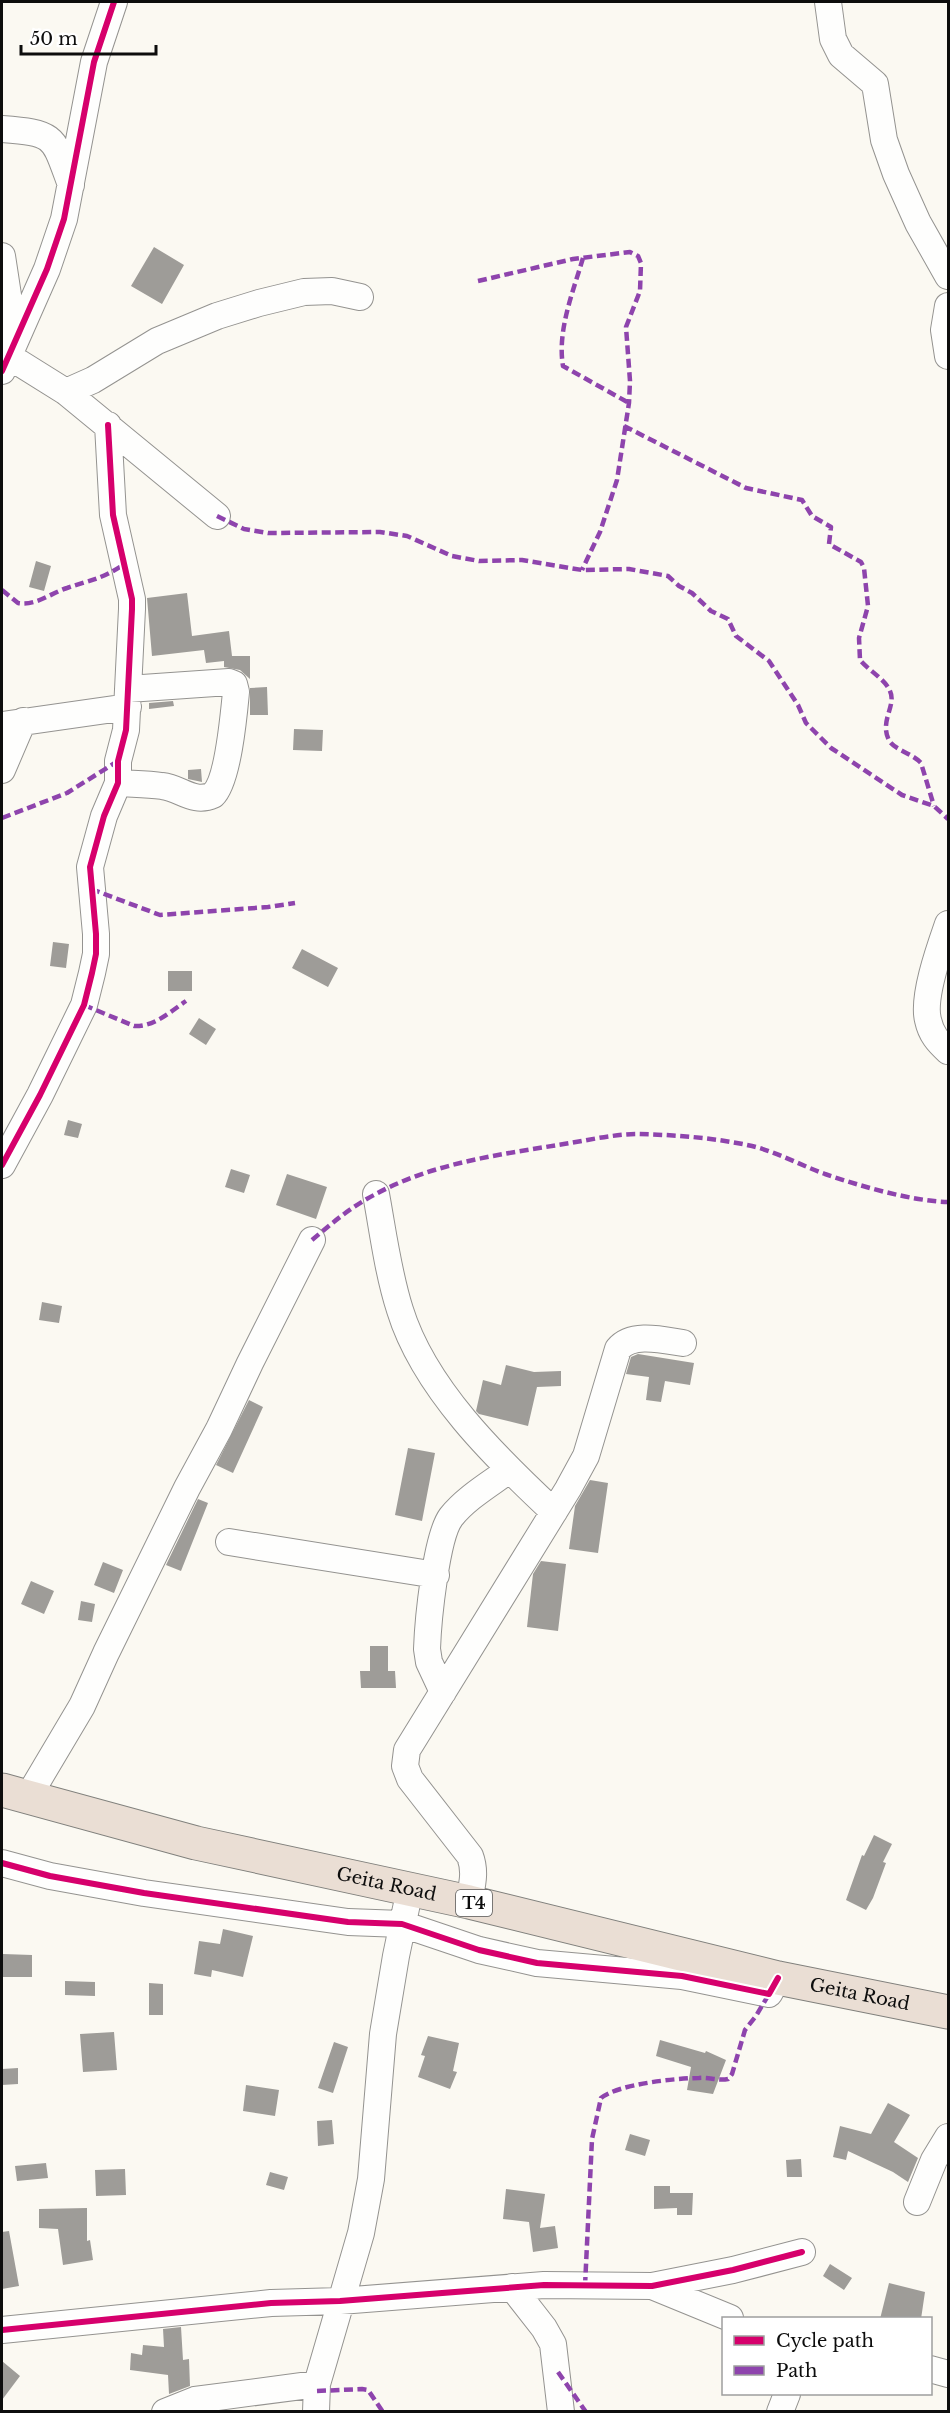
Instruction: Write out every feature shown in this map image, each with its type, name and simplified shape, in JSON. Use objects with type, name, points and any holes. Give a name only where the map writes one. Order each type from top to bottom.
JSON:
[{"type":"highway","name":"Geita Road","points":[[15,1793],[196,1843],[469,1902],[778,1978],[948,2012]]},
{"type":"street","points":[[7,355],[47,270],[64,219],[94,62],[114,2]]},
{"type":"street","points":[[828,2],[832,39],[846,60],[875,84],[885,140],[896,174],[918,223],[948,276]]},
{"type":"street","points":[[2,129],[28,131],[43,135],[53,141],[70,185]]},
{"type":"street","points":[[2,256],[7,355]]},
{"type":"street","points":[[66,392],[93,380],[157,341],[218,316],[304,292],[332,291],[360,297]]},
{"type":"street","points":[[948,306],[944,330],[948,356]]},
{"type":"street","points":[[7,355],[66,392],[217,516]]},
{"type":"street","points":[[2,1165],[40,1095],[84,1005],[96,954],[90,867],[104,816],[118,783],[118,761],[125,740],[132,599],[113,515],[108,425]]},
{"type":"street","points":[[2,770],[12,723],[128,698],[228,682],[234,684],[236,692],[231,738],[220,784],[213,795],[198,798],[165,786],[118,783]]},
{"type":"street","points":[[947,935],[931,986],[927,1018],[933,1036],[948,1051]]},
{"type":"street","points":[[376,1194],[400,1311],[417,1350],[440,1386],[509,1470],[554,1512]]},
{"type":"street","points":[[15,1793],[82,1706],[187,1488],[219,1429],[249,1363],[312,1240]]},
{"type":"street","points":[[469,1902],[474,1876],[474,1866],[470,1856],[406,1771],[407,1750],[586,1456],[618,1349],[622,1344],[636,1340],[653,1339],[683,1344]]},
{"type":"street","points":[[443,1692],[429,1662],[427,1649],[440,1540],[452,1516],[509,1470]]},
{"type":"street","points":[[229,1542],[436,1575]]},
{"type":"street","points":[[2,1863],[50,1876],[144,1893],[348,1922],[402,1924],[479,1950],[537,1963],[682,1976],[768,1994],[778,1978]]},
{"type":"street","points":[[316,2412],[317,2384],[361,2233],[371,2179],[383,2034],[410,1889]]},
{"type":"street","points":[[917,2202],[934,2160],[948,2137]]},
{"type":"street","points":[[2,2330],[199,2308],[340,2301],[512,2287],[652,2286],[733,2270],[802,2252]]},
{"type":"street","points":[[652,2286],[725,2317]]},
{"type":"street","points":[[512,2287],[554,2344],[561,2412]]},
{"type":"street","points":[[932,2369],[948,2373]]},
{"type":"street","points":[[165,2412],[195,2400],[317,2384]]},
{"type":"street","points":[[780,2412],[787,2395]]},
{"type":"building","points":[[154,247],[184,265],[162,304],[131,286]]},
{"type":"building","points":[[36,561],[51,566],[44,591],[29,587]]},
{"type":"building","points":[[187,593],[192,636],[229,631],[232,656],[250,656],[250,679],[240,670],[224,667],[224,661],[206,663],[204,650],[152,656],[147,598]]},
{"type":"building","points":[[267,687],[268,715],[250,715],[250,688]]},
{"type":"building","points":[[173,701],[174,706],[149,709],[149,703]]},
{"type":"building","points":[[294,729],[323,730],[322,751],[293,750]]},
{"type":"building","points":[[201,769],[202,782],[188,779],[188,770]]},
{"type":"building","points":[[53,942],[69,944],[66,968],[50,966]]},
{"type":"building","points":[[302,949],[338,968],[328,987],[292,968]]},
{"type":"building","points":[[168,971],[192,971],[192,991],[168,991]]},
{"type":"building","points":[[199,1018],[216,1029],[206,1045],[189,1034]]},
{"type":"building","points":[[68,1120],[82,1124],[78,1138],[64,1135]]},
{"type":"building","points":[[231,1169],[250,1175],[244,1193],[225,1187]]},
{"type":"building","points":[[287,1174],[327,1187],[316,1219],[276,1205]]},
{"type":"building","points":[[42,1302],[62,1306],[59,1323],[39,1320]]},
{"type":"building","points":[[638,1354],[694,1363],[690,1385],[665,1381],[661,1402],[646,1400],[649,1377],[626,1374],[631,1357]]},
{"type":"building","points":[[506,1365],[534,1372],[561,1371],[561,1386],[537,1387],[528,1426],[479,1414],[476,1411],[483,1380],[501,1385]]},
{"type":"building","points":[[249,1400],[263,1407],[233,1473],[216,1465]]},
{"type":"building","points":[[408,1448],[435,1453],[422,1521],[395,1515]]},
{"type":"building","points":[[590,1480],[608,1483],[598,1553],[569,1549],[575,1506]]},
{"type":"building","points":[[198,1499],[208,1503],[181,1571],[166,1565]]},
{"type":"building","points":[[541,1561],[566,1564],[558,1631],[527,1627],[533,1574]]},
{"type":"building","points":[[103,1562],[123,1570],[114,1593],[94,1585]]},
{"type":"building","points":[[31,1581],[54,1591],[44,1614],[21,1604]]},
{"type":"building","points":[[81,1601],[95,1604],[92,1622],[78,1620]]},
{"type":"building","points":[[370,1646],[388,1646],[388,1671],[395,1671],[396,1688],[361,1688],[360,1671],[370,1671]]},
{"type":"building","points":[[874,1835],[892,1844],[883,1862],[886,1863],[873,1898],[866,1910],[846,1900],[862,1855],[864,1856]]},
{"type":"building","points":[[223,1929],[253,1936],[243,1977],[212,1970],[211,1977],[194,1974],[199,1941],[220,1944]]},
{"type":"building","points":[[3,1954],[32,1955],[32,1977],[3,1977]]},
{"type":"building","points":[[65,1981],[95,1982],[95,1996],[65,1995]]},
{"type":"building","points":[[149,1983],[163,1984],[163,2015],[149,2015]]},
{"type":"building","points":[[114,2032],[117,2070],[83,2072],[80,2034]]},
{"type":"building","points":[[428,2036],[459,2043],[453,2071],[457,2072],[450,2089],[418,2077],[425,2056],[421,2055]]},
{"type":"building","points":[[660,2040],[705,2053],[706,2051],[726,2060],[713,2094],[687,2090],[691,2067],[656,2056]]},
{"type":"building","points":[[334,2042],[348,2047],[333,2093],[318,2088]]},
{"type":"building","points":[[18,2068],[18,2084],[2,2085],[2,2069]]},
{"type":"building","points":[[246,2085],[279,2090],[275,2116],[243,2111]]},
{"type":"building","points":[[888,2103],[910,2115],[894,2142],[918,2158],[908,2182],[893,2172],[848,2151],[846,2160],[833,2157],[840,2126],[871,2134]]},
{"type":"building","points":[[332,2120],[334,2144],[318,2146],[317,2121]]},
{"type":"building","points":[[630,2134],[650,2140],[645,2156],[625,2150]]},
{"type":"building","points":[[801,2159],[802,2177],[787,2177],[786,2160]]},
{"type":"building","points":[[46,2163],[48,2178],[17,2181],[15,2166]]},
{"type":"building","points":[[125,2169],[126,2195],[96,2196],[95,2170]]},
{"type":"building","points":[[270,2172],[288,2177],[284,2190],[266,2185]]},
{"type":"building","points":[[654,2186],[670,2186],[670,2193],[693,2193],[692,2215],[677,2215],[677,2208],[654,2209]]},
{"type":"building","points":[[506,2189],[545,2194],[540,2228],[555,2226],[558,2248],[533,2252],[529,2222],[503,2219]]},
{"type":"building","points":[[87,2208],[87,2241],[90,2240],[93,2260],[63,2265],[58,2229],[39,2228],[39,2209]]},
{"type":"building","points":[[9,2231],[19,2286],[2,2289],[2,2232]]},
{"type":"building","points":[[830,2264],[852,2278],[844,2290],[823,2276]]},
{"type":"building","points":[[889,2283],[925,2292],[921,2317],[880,2317]]},
{"type":"building","points":[[181,2327],[183,2360],[189,2359],[190,2386],[169,2394],[168,2375],[130,2370],[131,2353],[142,2355],[143,2345],[164,2347],[163,2329]]},
{"type":"building","points":[[2,2361],[20,2376],[2,2400]]},
{"type":"marked path","points":[[478,281],[573,259],[630,252],[638,256],[641,263],[640,291],[626,327],[630,381],[629,403],[617,480],[600,532],[582,570]]},
{"type":"marked path","points":[[583,258],[564,325],[563,366],[629,403]]},
{"type":"marked path","points":[[624,426],[746,488],[802,500],[812,516],[831,527],[829,544],[861,562],[864,568],[868,606],[859,638],[860,660],[884,682],[890,691],[892,697],[886,728],[887,735],[893,745],[921,763],[934,806]]},
{"type":"marked path","points":[[217,516],[244,529],[268,533],[380,532],[407,536],[452,556],[479,561],[522,560],[582,570],[629,569],[668,576],[679,586],[692,593],[711,611],[728,619],[736,636],[769,661],[798,705],[806,723],[831,748],[902,795],[934,806],[948,819]]},
{"type":"marked path","points":[[2,590],[18,603],[31,603],[102,576],[123,565]]},
{"type":"marked path","points":[[2,818],[67,793],[118,761]]},
{"type":"marked path","points":[[91,889],[160,915],[295,903]]},
{"type":"marked path","points":[[84,1005],[134,1026],[141,1026],[168,1014],[186,1001]]},
{"type":"marked path","points":[[312,1240],[366,1200],[395,1184],[440,1168],[487,1157],[629,1134],[696,1137],[752,1146],[825,1174],[870,1188],[918,1199],[948,1202]]},
{"type":"marked path","points":[[585,2286],[592,2139],[601,2098],[620,2089],[648,2083],[689,2078],[728,2079],[732,2074],[745,2030],[769,1994]]},
{"type":"marked path","points":[[558,2372],[586,2412]]},
{"type":"marked path","points":[[317,2391],[368,2390],[383,2412]]},
{"type":"cycle path","points":[[2,371],[47,269],[64,219],[94,62],[114,2]]},
{"type":"cycle path","points":[[2,1165],[40,1095],[84,1005],[96,954],[90,867],[104,816],[118,783],[118,761],[126,730],[132,609],[132,599],[113,515],[108,425]]},
{"type":"cycle path","points":[[2,1863],[50,1876],[144,1893],[348,1922],[402,1924],[479,1950],[537,1963],[682,1976],[769,1994],[778,1978]]},
{"type":"cycle path","points":[[2,2330],[271,2303],[340,2301],[544,2285],[652,2286],[733,2270],[802,2252]]}]
